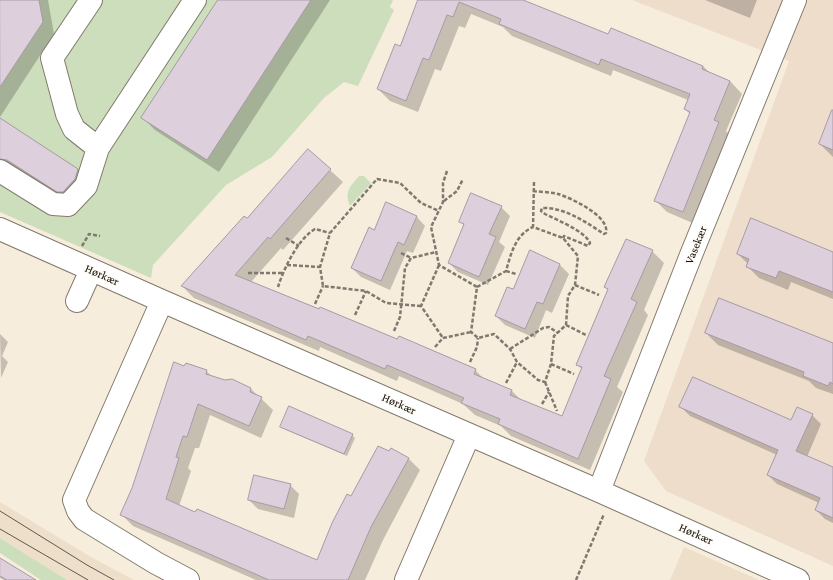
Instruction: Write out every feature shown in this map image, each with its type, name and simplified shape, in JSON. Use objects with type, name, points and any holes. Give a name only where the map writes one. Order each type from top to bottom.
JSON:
[{"type":"street","points":[[91,0],[52,58],[66,114],[74,129],[98,148]]},
{"type":"street","points":[[0,171],[53,204],[68,205],[86,186],[98,148],[195,0]]},
{"type":"street","name":"Vasekær","points":[[605,494],[694,248],[795,0]]},
{"type":"street","name":"Hørkær","points":[[2,235],[91,270],[605,494],[798,580]]},
{"type":"street","points":[[77,301],[91,270]]},
{"type":"street","points":[[162,301],[74,500],[78,511],[84,519],[156,563],[188,580]]},
{"type":"street","points":[[406,580],[469,435]]},
{"type":"path","points":[[421,306],[439,265],[431,227],[443,202],[443,183],[447,171]]},
{"type":"path","points":[[315,304],[323,286],[320,267],[330,233],[378,179],[400,183],[421,203],[439,211]]},
{"type":"path","points":[[443,202],[457,191],[463,179]]},
{"type":"path","points":[[532,227],[534,182]]},
{"type":"path","points":[[477,287],[506,271],[514,246],[525,230],[532,227],[563,238],[564,236],[588,246],[590,243],[588,239],[571,227],[545,214],[541,211],[542,208],[569,214],[604,234],[606,233],[607,230],[605,224],[591,209],[557,193],[533,191]]},
{"type":"path","points":[[278,287],[282,273],[309,232],[315,228],[330,233]]},
{"type":"path","points":[[286,238],[299,246]]},
{"type":"path","points":[[557,410],[545,382],[551,364],[554,336],[566,325],[568,296],[575,285],[578,256],[563,238]]},
{"type":"path","points":[[401,253],[411,258],[436,252]]},
{"type":"path","points":[[394,332],[400,317],[405,268],[411,258]]},
{"type":"path","points":[[287,265],[320,267]]},
{"type":"path","points":[[439,265],[477,287]]},
{"type":"path","points":[[506,271],[516,274]]},
{"type":"path","points":[[248,273],[282,273]]},
{"type":"path","points":[[575,285],[599,296]]},
{"type":"path","points":[[323,286],[366,291],[386,303],[421,306],[443,338]]},
{"type":"path","points":[[471,332],[477,287]]},
{"type":"path","points":[[355,315],[366,291]]},
{"type":"path","points":[[566,325],[586,335]]},
{"type":"path","points":[[510,349],[543,328],[549,327],[558,333]]},
{"type":"path","points":[[435,347],[443,338],[471,332]]},
{"type":"path","points":[[471,332],[478,338]]},
{"type":"path","points":[[478,338],[494,334],[510,349],[517,362],[538,380],[545,382]]},
{"type":"path","points":[[470,362],[477,347],[478,338]]},
{"type":"path","points":[[506,383],[517,362]]},
{"type":"path","points":[[551,364],[574,374]]},
{"type":"path","points":[[542,404],[549,392]]},
{"type":"path","points":[[576,580],[605,494]]},
{"type":"shaded area","points":[[632,0],[833,0],[833,566],[666,491],[644,461],[789,61]]},
{"type":"shaded area","points":[[0,502],[91,557],[134,580],[67,580],[0,538]]},
{"type":"shaded area","points":[[684,547],[759,580],[670,580]]},
{"type":"green space","points":[[0,0],[393,0],[390,7],[394,10],[358,86],[344,82],[324,98],[272,157],[226,185],[153,265],[151,278],[0,212]]},
{"type":"green space","points":[[359,176],[364,176],[371,183],[350,206],[348,201],[348,193],[351,186]]},
{"type":"green space","points":[[0,538],[67,580],[41,580],[0,553]]},
{"type":"building","points":[[0,0],[39,0],[43,22],[0,87]]},
{"type":"building","points":[[218,0],[311,0],[207,160],[141,118]]},
{"type":"building","points":[[418,0],[523,0],[608,34],[611,28],[703,66],[702,69],[730,81],[714,120],[719,122],[683,212],[654,201],[690,112],[684,109],[690,94],[601,59],[599,65],[499,24],[501,19],[459,2],[453,17],[447,15],[429,60],[423,58],[406,101],[377,89],[395,44],[400,46]]},
{"type":"building","points":[[833,110],[833,150],[819,144]]},
{"type":"building","points":[[0,118],[78,169],[75,179],[63,192],[57,192],[7,160],[0,159]]},
{"type":"building","points":[[308,149],[331,169],[270,239],[268,237],[235,275],[319,309],[320,307],[397,339],[399,336],[476,369],[474,374],[512,390],[510,395],[562,416],[582,367],[576,365],[608,289],[604,287],[626,239],[653,250],[631,299],[637,302],[604,376],[611,379],[578,459],[498,424],[500,419],[461,403],[464,398],[387,365],[385,369],[308,336],[306,340],[181,286],[244,216],[247,218]]},
{"type":"building","points":[[471,193],[502,206],[489,234],[496,237],[479,277],[448,263],[464,224],[459,222]]},
{"type":"building","points":[[386,202],[417,216],[404,245],[398,242],[381,281],[351,268],[369,227],[374,230]]},
{"type":"building","points":[[751,218],[833,252],[833,292],[779,271],[776,278],[746,267],[749,259],[737,254]]},
{"type":"building","points":[[530,250],[560,264],[543,304],[537,302],[525,329],[495,316],[507,287],[513,289]]},
{"type":"building","points":[[719,298],[833,343],[833,384],[830,382],[828,386],[803,376],[804,372],[705,333]]},
{"type":"building","points":[[174,362],[184,366],[186,363],[207,370],[206,374],[225,380],[232,379],[251,388],[250,392],[262,397],[249,426],[198,404],[187,437],[183,436],[176,457],[179,458],[166,499],[195,512],[197,509],[317,560],[332,523],[347,494],[351,496],[378,446],[389,451],[391,448],[409,458],[371,527],[348,580],[269,580],[120,515],[132,488]]},
{"type":"building","points":[[693,377],[791,420],[797,407],[813,414],[796,451],[833,467],[833,518],[815,510],[820,498],[767,475],[778,450],[679,407]]},
{"type":"building","points":[[289,406],[353,434],[344,454],[280,427]]},
{"type":"building","points":[[254,475],[291,484],[284,509],[248,500]]},
{"type":"building","points":[[0,558],[36,580],[7,580],[0,576]]},
{"type":"tram line","points":[[0,511],[114,580]]},
{"type":"tram line","points":[[0,529],[88,580]]}]
